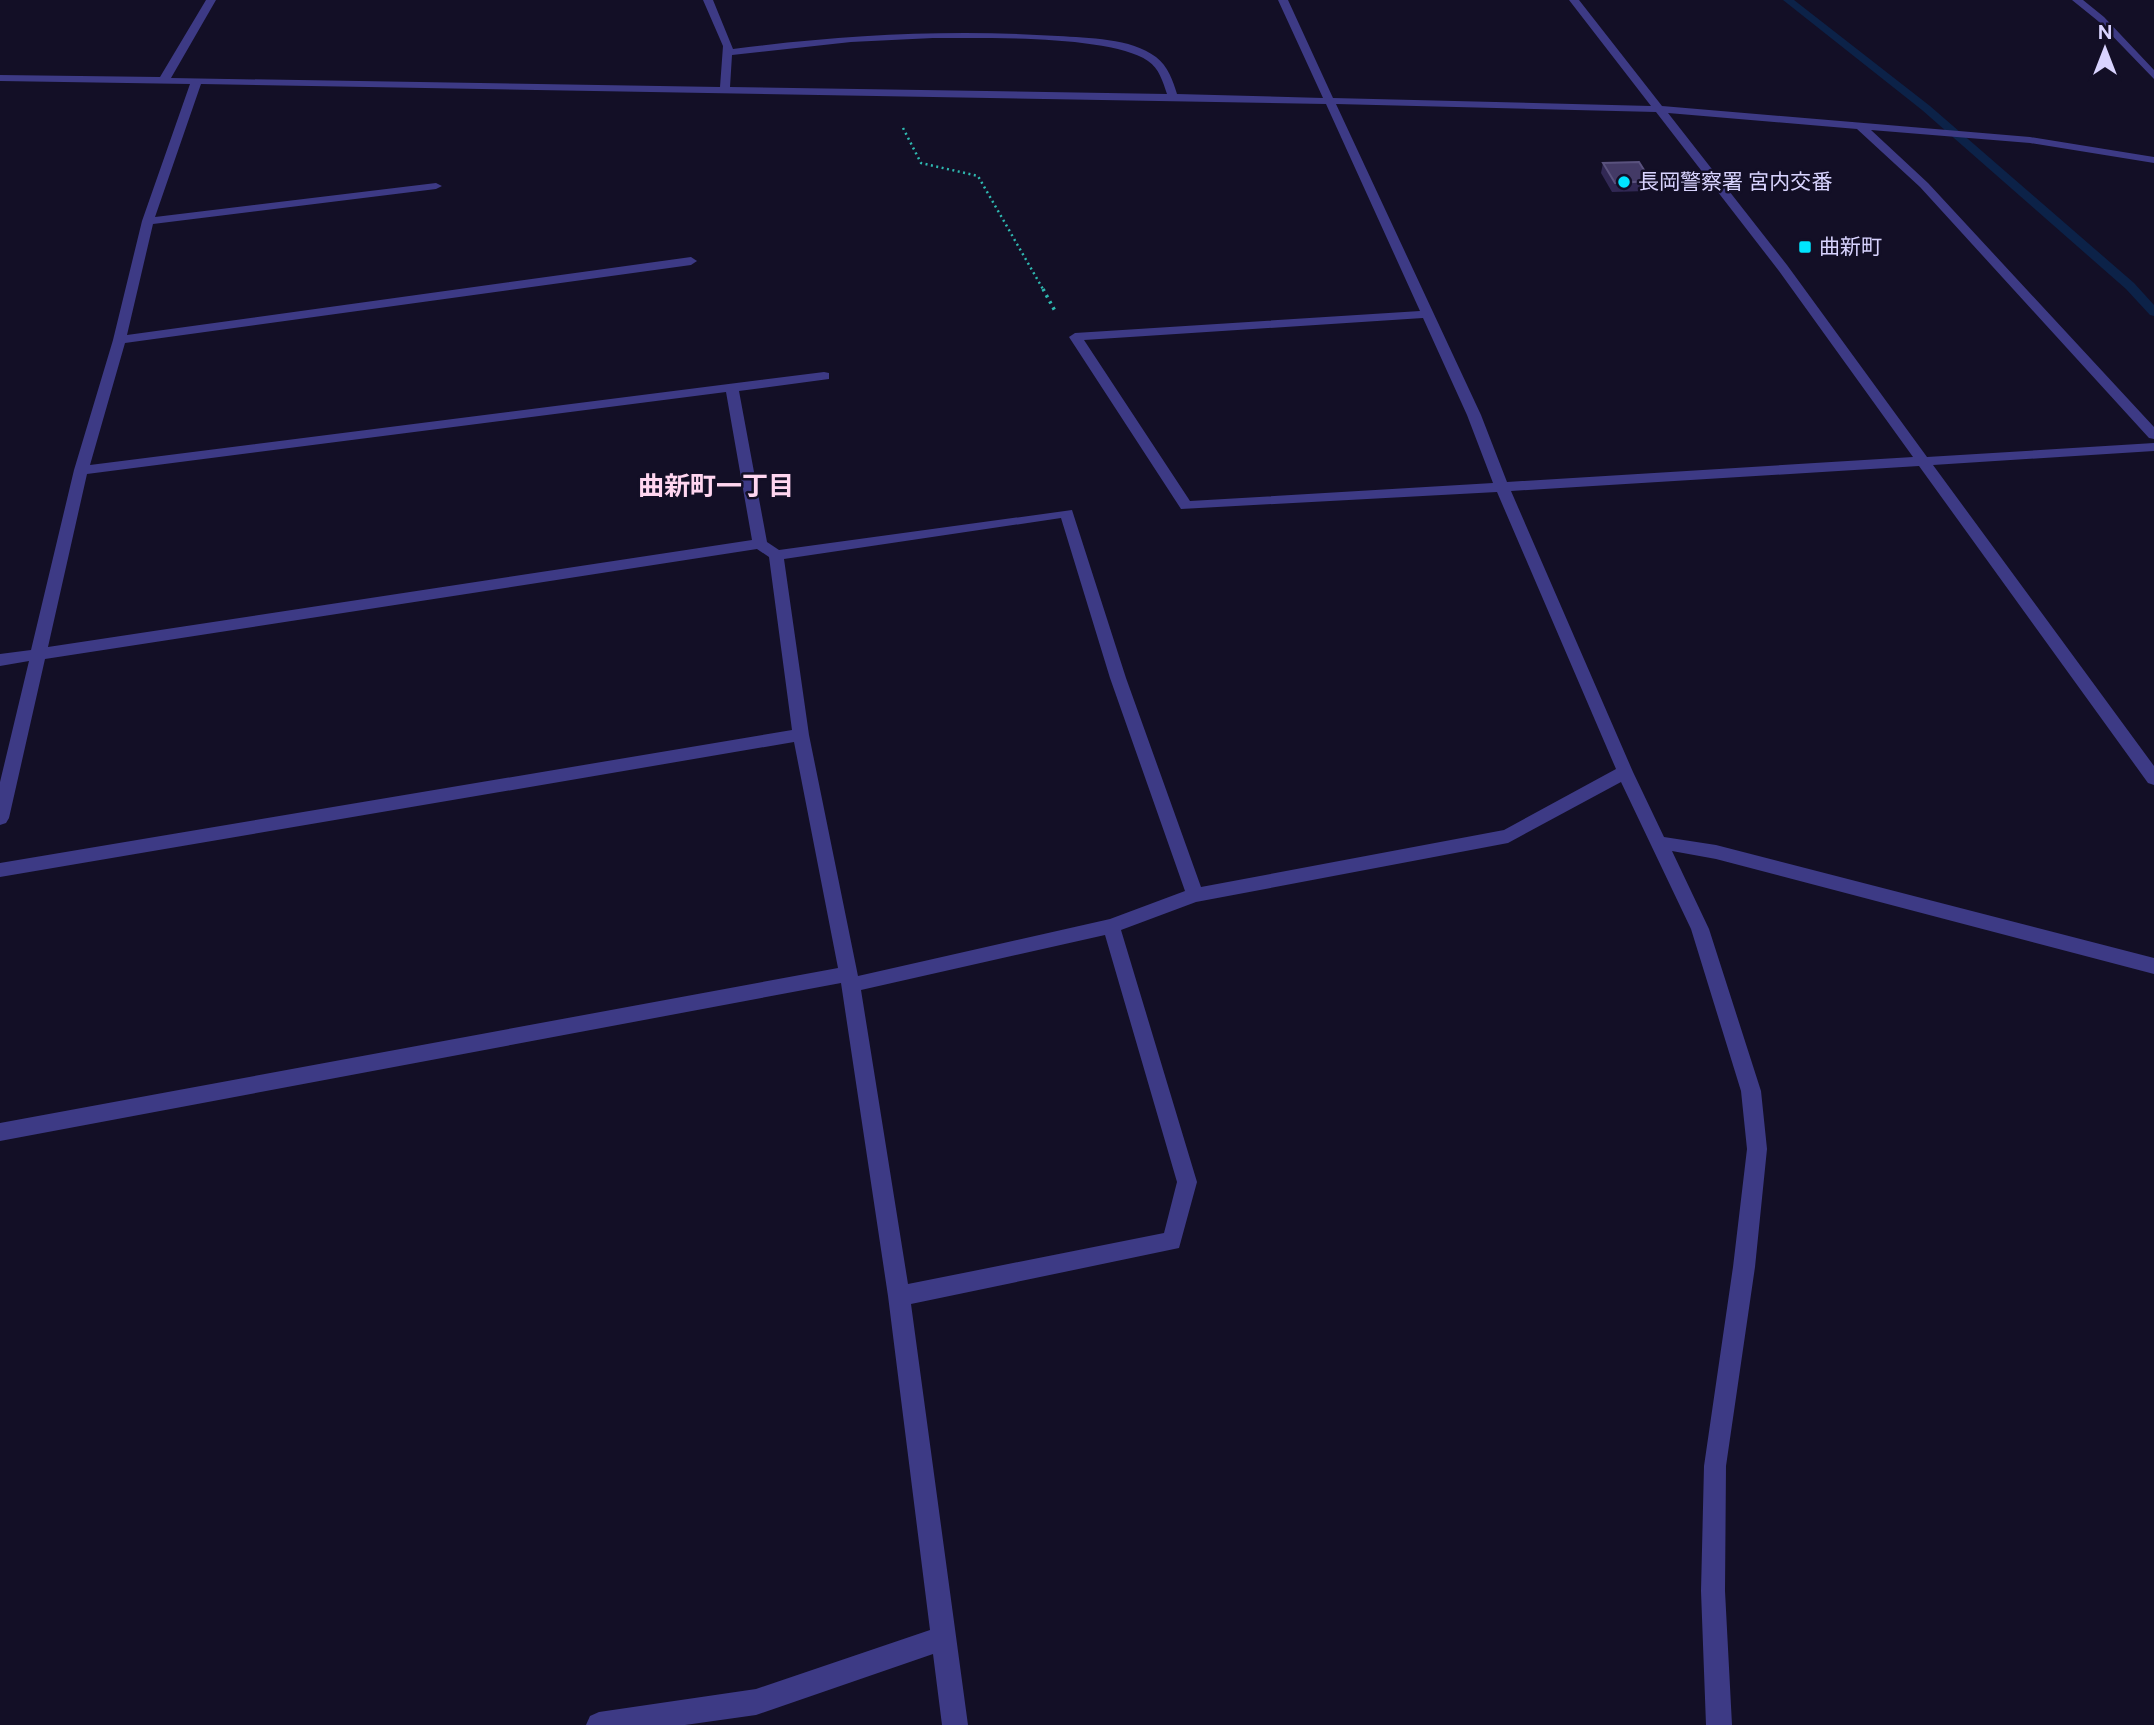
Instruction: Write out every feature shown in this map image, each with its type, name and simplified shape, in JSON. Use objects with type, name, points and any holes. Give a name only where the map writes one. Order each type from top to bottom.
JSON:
[{"type":"street","points":[[163,82],[211,0]]},
{"type":"street","points":[[708,0],[728,46],[725,90]]},
{"type":"street","points":[[1283,0],[1474,415],[1501,485],[1550,593],[1625,772],[1700,929],[1751,1091],[1757,1149],[1744,1267],[1715,1466],[1713,1591],[1719,1725]]},
{"type":"street","points":[[1574,0],[1783,268],[2154,779]]},
{"type":"street","points":[[2077,0],[2101,19],[2154,76]]},
{"type":"street","points":[[728,53],[797,44],[914,35],[991,33],[1083,41],[1122,48],[1151,58],[1162,70],[1173,97]]},
{"type":"street","points":[[0,78],[1173,97],[1659,109],[2031,140],[2154,160]]},
{"type":"street","points":[[0,818],[81,470],[119,340],[148,221],[196,83]]},
{"type":"street","points":[[1859,125],[1933,195],[2154,435]]},
{"type":"street","points":[[148,221],[436,186]]},
{"type":"street","points":[[119,340],[691,261]]},
{"type":"street","points":[[1427,314],[1075,337],[1185,506],[2154,447]]},
{"type":"street","points":[[81,470],[623,400],[732,390],[824,376]]},
{"type":"street","points":[[732,390],[760,544]]},
{"type":"street","points":[[0,660],[760,544],[776,555],[1067,513],[1118,678],[1195,895]]},
{"type":"street","points":[[776,555],[801,735],[849,979],[899,1296],[955,1725]]},
{"type":"street","points":[[0,870],[801,735]]},
{"type":"street","points":[[0,1132],[849,979],[1111,926],[1195,895],[1507,835],[1625,772]]},
{"type":"street","points":[[1657,842],[1716,852],[2154,966]]},
{"type":"street","points":[[899,1296],[1172,1241],[1187,1182],[1111,926]]},
{"type":"street","points":[[599,1725],[756,1702],[943,1639]]},
{"type":"path","points":[[884,93],[922,163],[978,176],[1061,320],[1075,337]]},
{"type":"building","points":[[1639,162],[1651,181],[1615,183],[1603,163]]},
{"type":"waterway","points":[[1788,0],[1926,108],[2130,286],[2154,312]]},
{"type":"place","name":"長岡警察署 宮内交番","points":[[1624,182]]},
{"type":"place","name":"曲新町","points":[[1805,247]]},
{"type":"district","name":"曲新町一丁目","points":[[716,486]]}]
